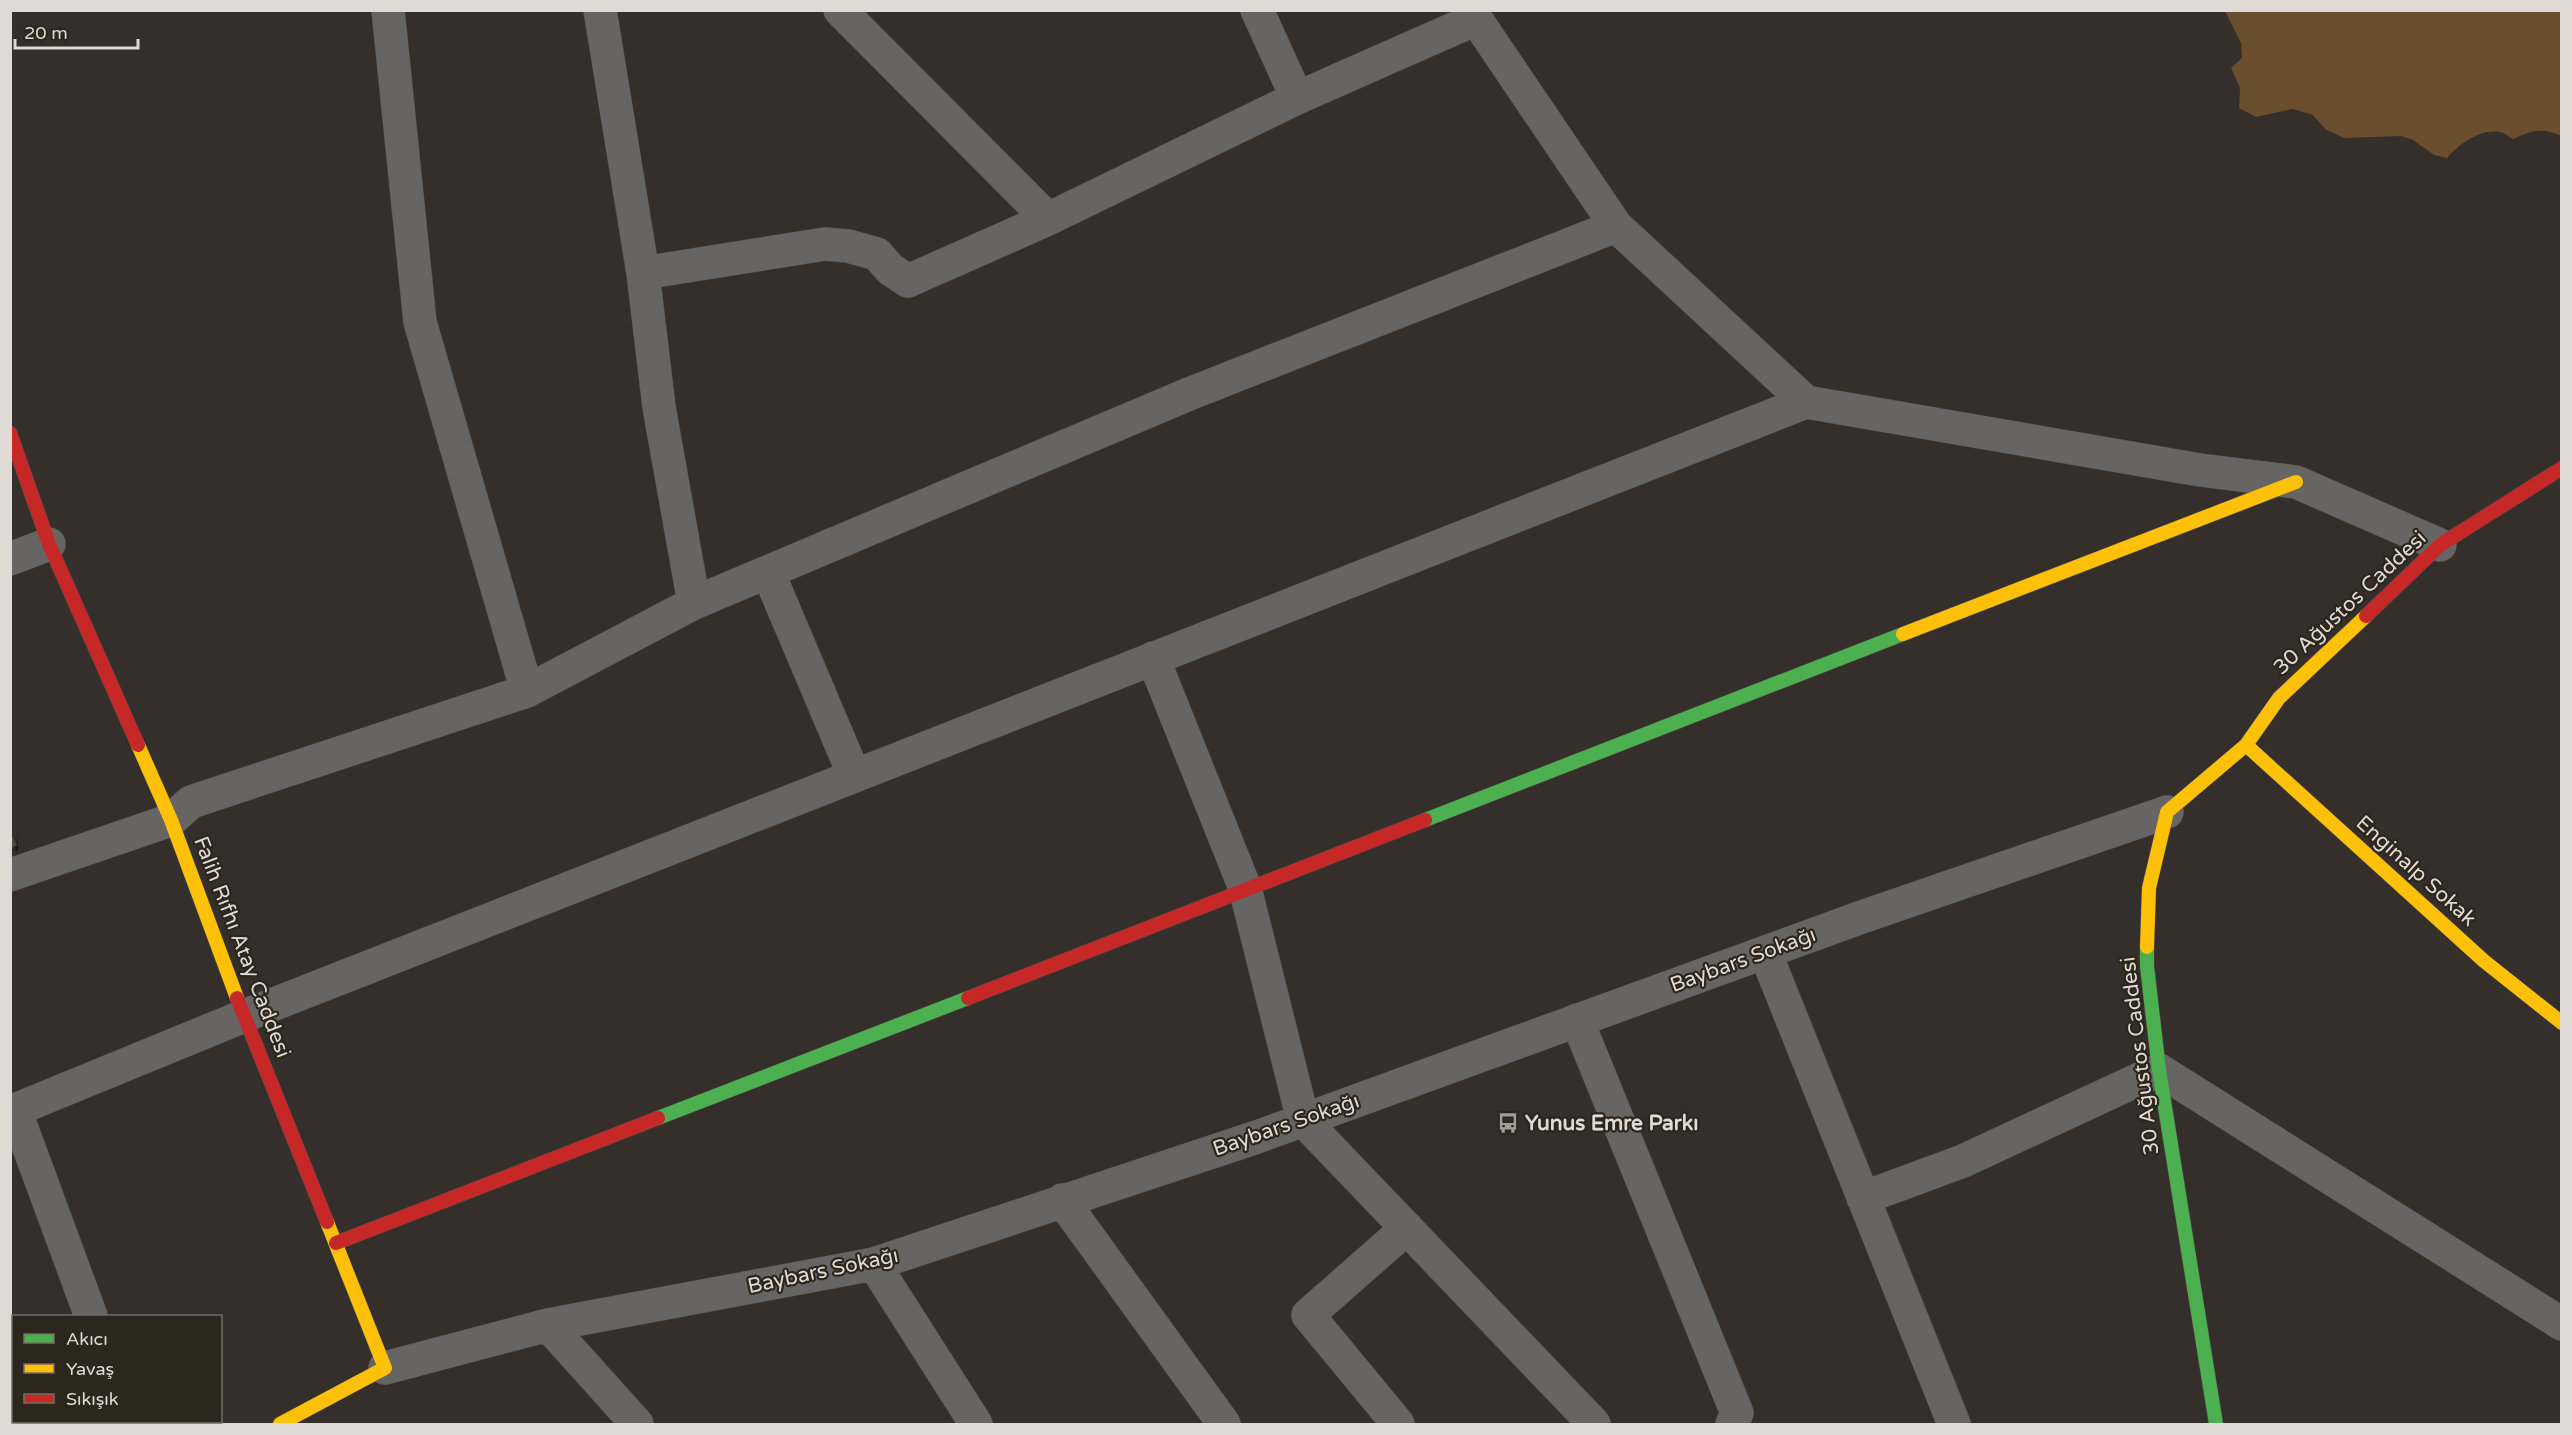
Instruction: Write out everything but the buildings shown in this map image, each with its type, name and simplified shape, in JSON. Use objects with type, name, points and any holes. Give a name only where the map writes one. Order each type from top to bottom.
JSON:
[{"type":"street","points":[[387,10],[420,322],[527,691]]},
{"type":"street","points":[[600,10],[643,273],[658,407],[694,603]]},
{"type":"street","points":[[840,10],[1048,219]]},
{"type":"street","points":[[1257,10],[1297,98]]},
{"type":"street","points":[[643,273],[825,244],[848,246],[877,254],[890,269],[908,281],[1048,219],[1297,98],[1475,15],[1616,226],[1806,402]]},
{"type":"street","points":[[10,876],[171,820],[191,802],[527,691],[694,603],[1189,394],[1616,226]]},
{"type":"street","points":[[90,1315],[13,1111],[244,1016],[1806,402],[2200,470],[2296,482],[2440,545]]},
{"type":"street","name":"Falih Rıfhı Atay Caddesi","points":[[10,433],[49,544],[171,820],[244,1016],[385,1368]]},
{"type":"street","name":"30 Ağustos Caddesi","points":[[2216,1425],[2159,1070],[2147,966],[2149,888],[2167,812],[2246,745],[2279,698],[2440,545],[2562,468]]},
{"type":"street","points":[[336,1243],[1245,888],[2296,482]]},
{"type":"street","points":[[10,559],[49,544]]},
{"type":"street","points":[[768,572],[854,775]]},
{"type":"street","points":[[1153,658],[1245,888],[1303,1120],[1594,1425]]},
{"type":"street","name":"Enginalp Sokak","points":[[2246,745],[2484,961],[2562,1023]]},
{"type":"street","name":"Baybars Sokağı","points":[[385,1368],[548,1325],[874,1264],[1303,1120],[1765,952],[2167,812]]},
{"type":"street","points":[[1765,952],[1954,1425]]},
{"type":"street","points":[[1577,1020],[1737,1413],[1731,1425]]},
{"type":"street","points":[[1863,1198],[1963,1161],[2159,1070],[2562,1324]]},
{"type":"street","points":[[1062,1200],[1224,1425]]},
{"type":"street","points":[[1398,1425],[1308,1315],[1407,1228]]},
{"type":"street","points":[[874,1264],[976,1425]]},
{"type":"street","points":[[548,1325],[637,1425]]},
{"type":"street","points":[[280,1425],[315,1417],[385,1368]]},
{"type":"shaded area","points":[[2225,11],[2561,11],[2561,136],[2537,131],[2513,139],[2501,132],[2485,133],[2464,143],[2447,158],[2434,155],[2413,140],[2401,136],[2344,138],[2325,129],[2313,115],[2293,109],[2256,117],[2239,108],[2240,88],[2231,68],[2242,58],[2241,43]]},
{"type":"traffic: fast","points":[[1425,820],[1903,634]]},
{"type":"traffic: fast","points":[[2147,947],[2147,966],[2159,1070],[2216,1424]]},
{"type":"traffic: fast","points":[[658,1118],[968,998]]},
{"type":"traffic: slow","points":[[1903,634],[2296,482]]},
{"type":"traffic: slow","points":[[2147,947],[2149,888],[2167,812],[2246,745],[2279,698],[2366,616]]},
{"type":"traffic: slow","points":[[138,745],[171,820],[237,998]]},
{"type":"traffic: slow","points":[[2246,745],[2484,961],[2562,1023]]},
{"type":"traffic: slow","points":[[280,1424],[385,1368],[327,1222]]},
{"type":"traffic: jam","points":[[10,433],[49,544],[138,745]]},
{"type":"traffic: jam","points":[[2366,616],[2440,545],[2562,468]]},
{"type":"traffic: jam","points":[[968,998],[1425,820]]},
{"type":"traffic: jam","points":[[237,998],[327,1222]]},
{"type":"traffic: jam","points":[[336,1243],[658,1118]]},
{"type":"place","name":"Yunus Emre Parkı","points":[[1508,1123]]}]
